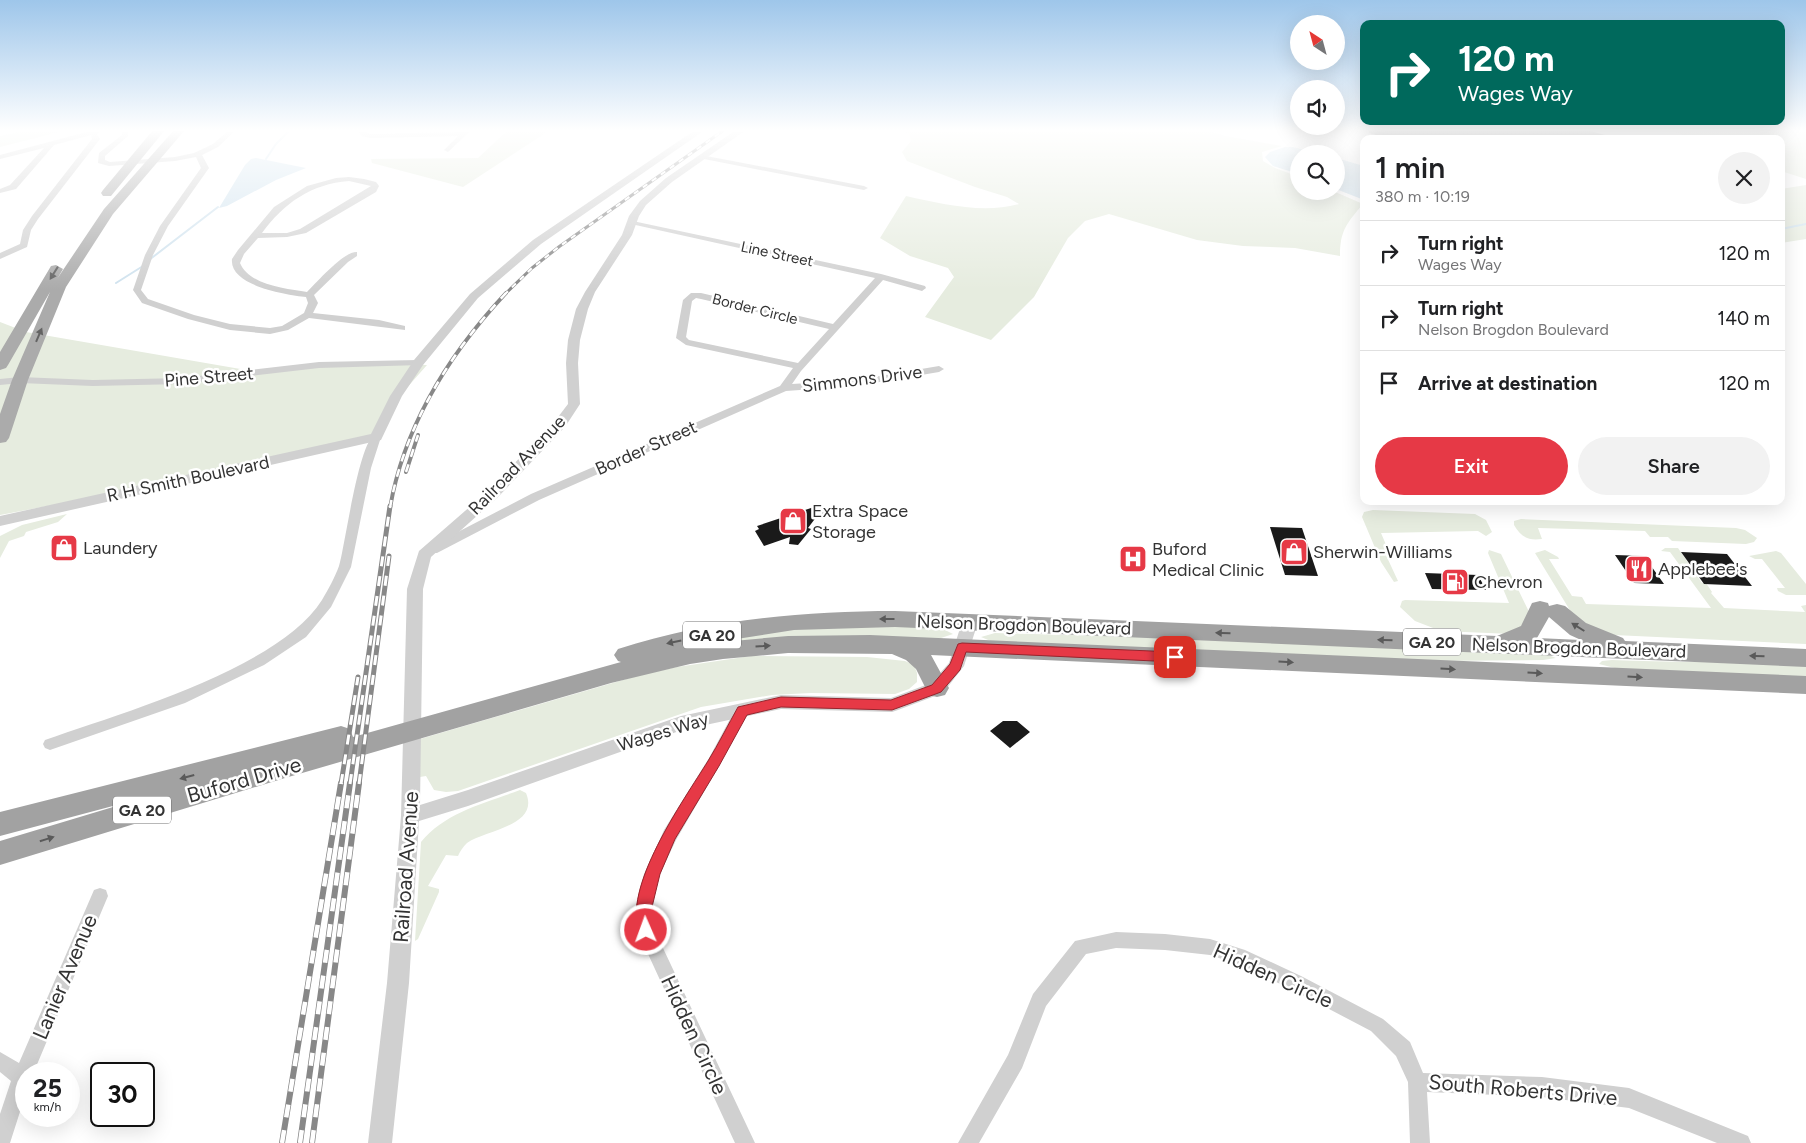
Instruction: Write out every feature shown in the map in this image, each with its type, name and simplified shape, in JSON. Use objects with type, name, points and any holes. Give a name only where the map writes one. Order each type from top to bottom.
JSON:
[{"type":"highway","points":[[1491,645],[1517,639],[1532,631],[1538,620],[1548,610],[1583,631],[1634,651]]},
{"type":"highway","name":"Nelson Brogdon Boulevard","points":[[461,710],[668,643],[770,624],[828,620],[894,619],[1806,658]]},
{"type":"highway","name":"Nelson Brogdon Boulevard","points":[[461,710],[655,662],[729,649],[816,643],[962,647],[1806,685]]},
{"type":"highway","points":[[888,645],[909,650],[919,656],[928,665],[937,688]]},
{"type":"highway","name":"Buford Drive","points":[[0,853],[285,760],[461,710]]},
{"type":"highway","name":"Buford Drive","points":[[0,824],[285,760]]},
{"type":"main road","points":[[0,365],[91,213],[115,183]]},
{"type":"main road","points":[[0,438],[20,380],[60,288],[108,212],[133,183]]},
{"type":"street","points":[[0,191],[13,187],[16,183]]},
{"type":"street","points":[[0,256],[24,245],[27,230],[34,218],[61,183]]},
{"type":"street","points":[[194,183],[164,226],[149,255],[137,290],[144,301],[191,317],[230,327],[270,330],[285,328],[308,316],[373,321],[402,328]]},
{"type":"street","points":[[328,183],[308,189],[293,196],[278,209],[240,253],[236,263],[239,272],[245,279],[294,294],[309,295],[332,272],[354,254]]},
{"type":"street","points":[[256,236],[279,236],[303,231],[373,190],[375,186],[372,183]]},
{"type":"street","points":[[50,744],[180,699],[259,661],[301,634],[326,604],[345,568],[365,468],[376,436],[396,396],[418,363],[474,296],[537,242],[623,183]]},
{"type":"street","name":"Railroad Avenue","points":[[380,1143],[398,983],[410,816],[416,589],[424,555],[493,494],[560,424],[574,404],[572,363],[574,340],[582,309],[594,286],[627,235],[643,203],[665,183]]},
{"type":"street","points":[[840,183],[864,188]]},
{"type":"street","name":"Line Street","points":[[632,222],[881,277],[922,288]]},
{"type":"street","points":[[784,388],[800,366],[834,327],[881,277]]},
{"type":"street","points":[[308,316],[313,303],[309,295]]},
{"type":"street","name":"Border Circle","points":[[800,366],[686,342],[681,338],[688,300],[694,295],[701,296],[834,327]]},
{"type":"street","name":"Pine Street","points":[[0,382],[20,380],[93,383],[182,381],[319,364],[418,363]]},
{"type":"street","name":"Simmons Drive","points":[[784,388],[856,383],[939,369]]},
{"type":"street","name":"Border Street","points":[[424,555],[534,497],[784,388]]},
{"type":"street","name":"R H Smith Boulevard","points":[[0,521],[376,436]]},
{"type":"street","name":"Wages Way","points":[[410,816],[468,798],[681,723],[781,702],[892,705],[937,688],[956,666],[970,622]]},
{"type":"street","name":"Hidden Circle","points":[[742,710],[714,762],[670,835],[652,874],[644,907],[646,930],[745,1143]]},
{"type":"street","name":"Lanier Avenue","points":[[28,1062],[100,896]]},
{"type":"street","name":"Hidden Circle","points":[[968,1143],[1015,1061],[1039,1000],[1080,947],[1116,940],[1165,942],[1210,947],[1239,956],[1377,1024],[1403,1049],[1417,1082],[1420,1143]]},
{"type":"street","points":[[0,1061],[15,1072]]},
{"type":"street","name":"South Roberts Drive","points":[[1417,1082],[1542,1087],[1629,1098],[1741,1143]]},
{"type":"street","name":"Lanier Avenue","points":[[0,1143],[15,1098]]},
{"type":"shaded area","points":[[449,183],[469,183],[463,187]]},
{"type":"shaded area","points":[[965,183],[1290,183],[1290,200],[1345,200],[1345,196],[1360,203],[1360,208],[1343,233],[1340,256],[1295,248],[1243,246],[1197,240],[1109,214],[1085,221],[1068,238],[1034,297],[991,340],[925,317],[954,277],[948,268],[910,256],[880,238],[906,196],[962,207],[991,208],[1019,204],[1007,197]]},
{"type":"shaded area","points":[[1806,185],[1806,239],[1785,242],[1785,188]]},
{"type":"shaded area","points":[[0,322],[26,332],[252,371],[348,363],[427,365],[397,399],[374,435],[195,478],[0,515]]},
{"type":"shaded area","points":[[1373,510],[1475,514],[1486,520],[1492,532],[1486,536],[1478,531],[1381,533],[1387,547],[1385,553],[1398,581],[1394,582],[1381,562],[1362,517],[1364,512]]},
{"type":"shaded area","points":[[67,514],[58,522],[26,532],[24,536],[9,541],[0,558],[0,536],[22,525]]},
{"type":"shaded area","points":[[1521,519],[1736,528],[1745,530],[1757,538],[1754,542],[1746,544],[1672,541],[1668,537],[1650,537],[1645,531],[1538,528],[1542,539],[1529,539],[1519,533],[1514,525],[1514,521]]},
{"type":"shaded area","points":[[1665,548],[1678,548],[1702,583],[1706,583],[1711,593],[1724,608],[1805,612],[1801,606],[1806,605],[1806,644],[1614,635],[1592,628],[1571,612],[1535,553],[1545,550],[1558,557],[1559,559],[1549,559],[1572,596],[1582,597],[1586,604],[1711,608],[1670,552],[1661,551]]},
{"type":"shaded area","points":[[1489,550],[1501,554],[1531,616],[1531,620],[1512,634],[1441,631],[1415,621],[1400,607],[1402,601],[1405,600],[1509,603],[1488,553]]},
{"type":"shaded area","points":[[1776,551],[1781,553],[1806,584],[1806,595],[1786,595],[1778,591],[1777,588],[1785,588],[1762,559],[1755,559],[1749,556]]},
{"type":"shaded area","points":[[801,626],[937,626],[953,634],[938,639],[693,649],[740,634]]},
{"type":"shaded area","points":[[995,633],[1068,635],[1137,633],[1545,654],[1556,658],[1543,660],[1423,661],[993,642],[981,637]]},
{"type":"shaded area","points":[[751,656],[867,657],[905,661],[914,665],[917,673],[917,682],[909,689],[895,694],[811,693],[772,695],[701,707],[458,791],[434,790],[426,776],[420,777],[420,739],[640,675],[677,667]]},
{"type":"shaded area","points":[[1602,661],[1806,664],[1806,678],[1619,669],[1599,664]]},
{"type":"shaded area","points":[[520,790],[526,793],[528,804],[525,813],[518,820],[475,838],[467,843],[458,856],[446,855],[428,886],[439,889],[439,892],[418,939],[415,941],[421,842],[442,823],[454,816],[480,804]]},
{"type":"water","points":[[234,183],[270,183],[227,206],[219,208]]},
{"type":"water","points":[[1345,183],[1360,183],[1360,198],[1345,193]]},
{"type":"building","name":"Extra Space Storage","points":[[820,505],[826,514],[817,516],[808,528],[811,529],[798,545],[789,544],[790,537],[764,546],[755,531],[759,529],[757,526]]},
{"type":"building","name":"Sherwin-Williams","points":[[1270,527],[1302,528],[1318,576],[1285,575]]},
{"type":"building","points":[[1681,552],[1727,554],[1752,586],[1704,584]]},
{"type":"building","name":"Applebee's","points":[[1615,555],[1644,556],[1664,584],[1634,583]]},
{"type":"building","name":"Chevron","points":[[1425,573],[1478,575],[1486,590],[1432,589]]},
{"type":"building","points":[[1003,721],[1017,721],[1030,732],[1010,748],[990,731]]},
{"type":"waterway","points":[[149,260],[218,207]]},
{"type":"waterway","points":[[1785,228],[1806,224]]},
{"type":"waterway","points":[[116,283],[143,266]]},
{"type":"railway","points":[[506,293],[532,268],[560,246],[649,183]]},
{"type":"railway","points":[[390,508],[406,448],[432,392],[466,340],[506,293]]},
{"type":"railway","points":[[406,472],[418,435]]},
{"type":"railway","points":[[350,784],[390,506]]},
{"type":"railway","points":[[359,784],[389,556]]},
{"type":"railway","points":[[341,784],[358,677]]},
{"type":"railway","points":[[282,1143],[341,783]]},
{"type":"railway","points":[[300,1143],[350,783]]},
{"type":"railway","points":[[312,1143],[359,783]]},
{"type":"place","name":"Extra Space Storage","points":[[793,521]]},
{"type":"place","name":"Laundery","points":[[64,548]]},
{"type":"place","name":"Sherwin-Williams","points":[[1294,552]]},
{"type":"place","name":"Buford Medical Clinic","points":[[1133,559]]},
{"type":"place","name":"Applebee's","points":[[1639,569]]},
{"type":"place","name":"Chevron","points":[[1455,582]]},
{"type":"route","points":[[646,930],[644,907],[652,874],[670,835],[714,762],[742,710],[781,702],[892,705],[937,688],[956,666],[962,647],[1175,657]]}]
